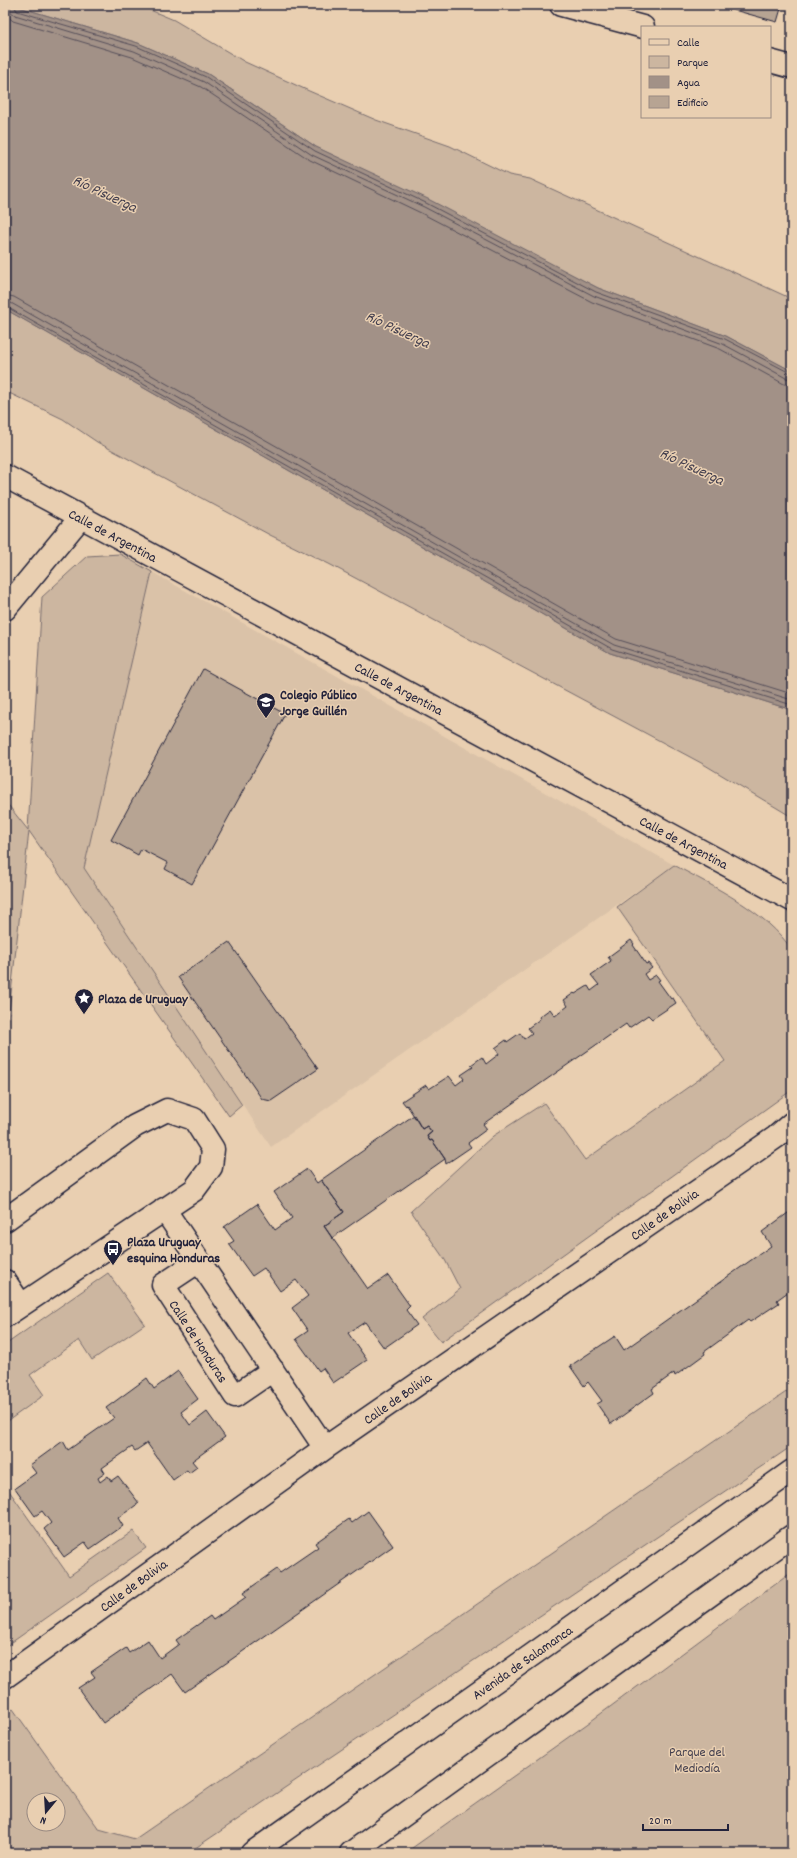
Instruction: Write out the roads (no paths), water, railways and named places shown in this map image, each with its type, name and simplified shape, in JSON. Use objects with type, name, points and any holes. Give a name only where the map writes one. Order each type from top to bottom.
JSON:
[{"type":"main road","points":[[561,5],[641,26]]},
{"type":"main road","points":[[771,61],[792,67]]},
{"type":"main road","name":"Calle de Argentina","points":[[5,476],[792,900]]},
{"type":"main road","points":[[5,609],[81,517]]},
{"type":"main road","points":[[5,1220],[135,1126],[167,1110],[194,1119],[213,1149],[211,1167],[194,1190],[13,1310],[5,1281]]},
{"type":"main road","name":"Calle de Bolivia","points":[[5,1677],[326,1448],[770,1141],[792,1123]]},
{"type":"main road","points":[[164,1209],[326,1448]]},
{"type":"main road","name":"Calle de Honduras","points":[[199,1261],[162,1285],[236,1396],[272,1370]]},
{"type":"main road","name":"Avenida de Salamanca","points":[[252,1853],[792,1471]]},
{"type":"main road","points":[[351,1853],[792,1536]]},
{"type":"water","name":"Río Pisuerga","points":[[5,5],[12,5],[138,43],[208,74],[316,147],[428,199],[598,288],[726,336],[792,371],[792,710],[610,653],[5,309]]},
{"type":"place","name":"Colegio Público Jorge Guillén","points":[[266,719]]},
{"type":"place","name":"Plaza de Uruguay","points":[[84,1015]]},
{"type":"place","name":"Plaza Uruguay esquina Honduras","points":[[113,1266]]},
{"type":"park label","name":"Parque del Mediodía","points":[[697,1760]]}]
